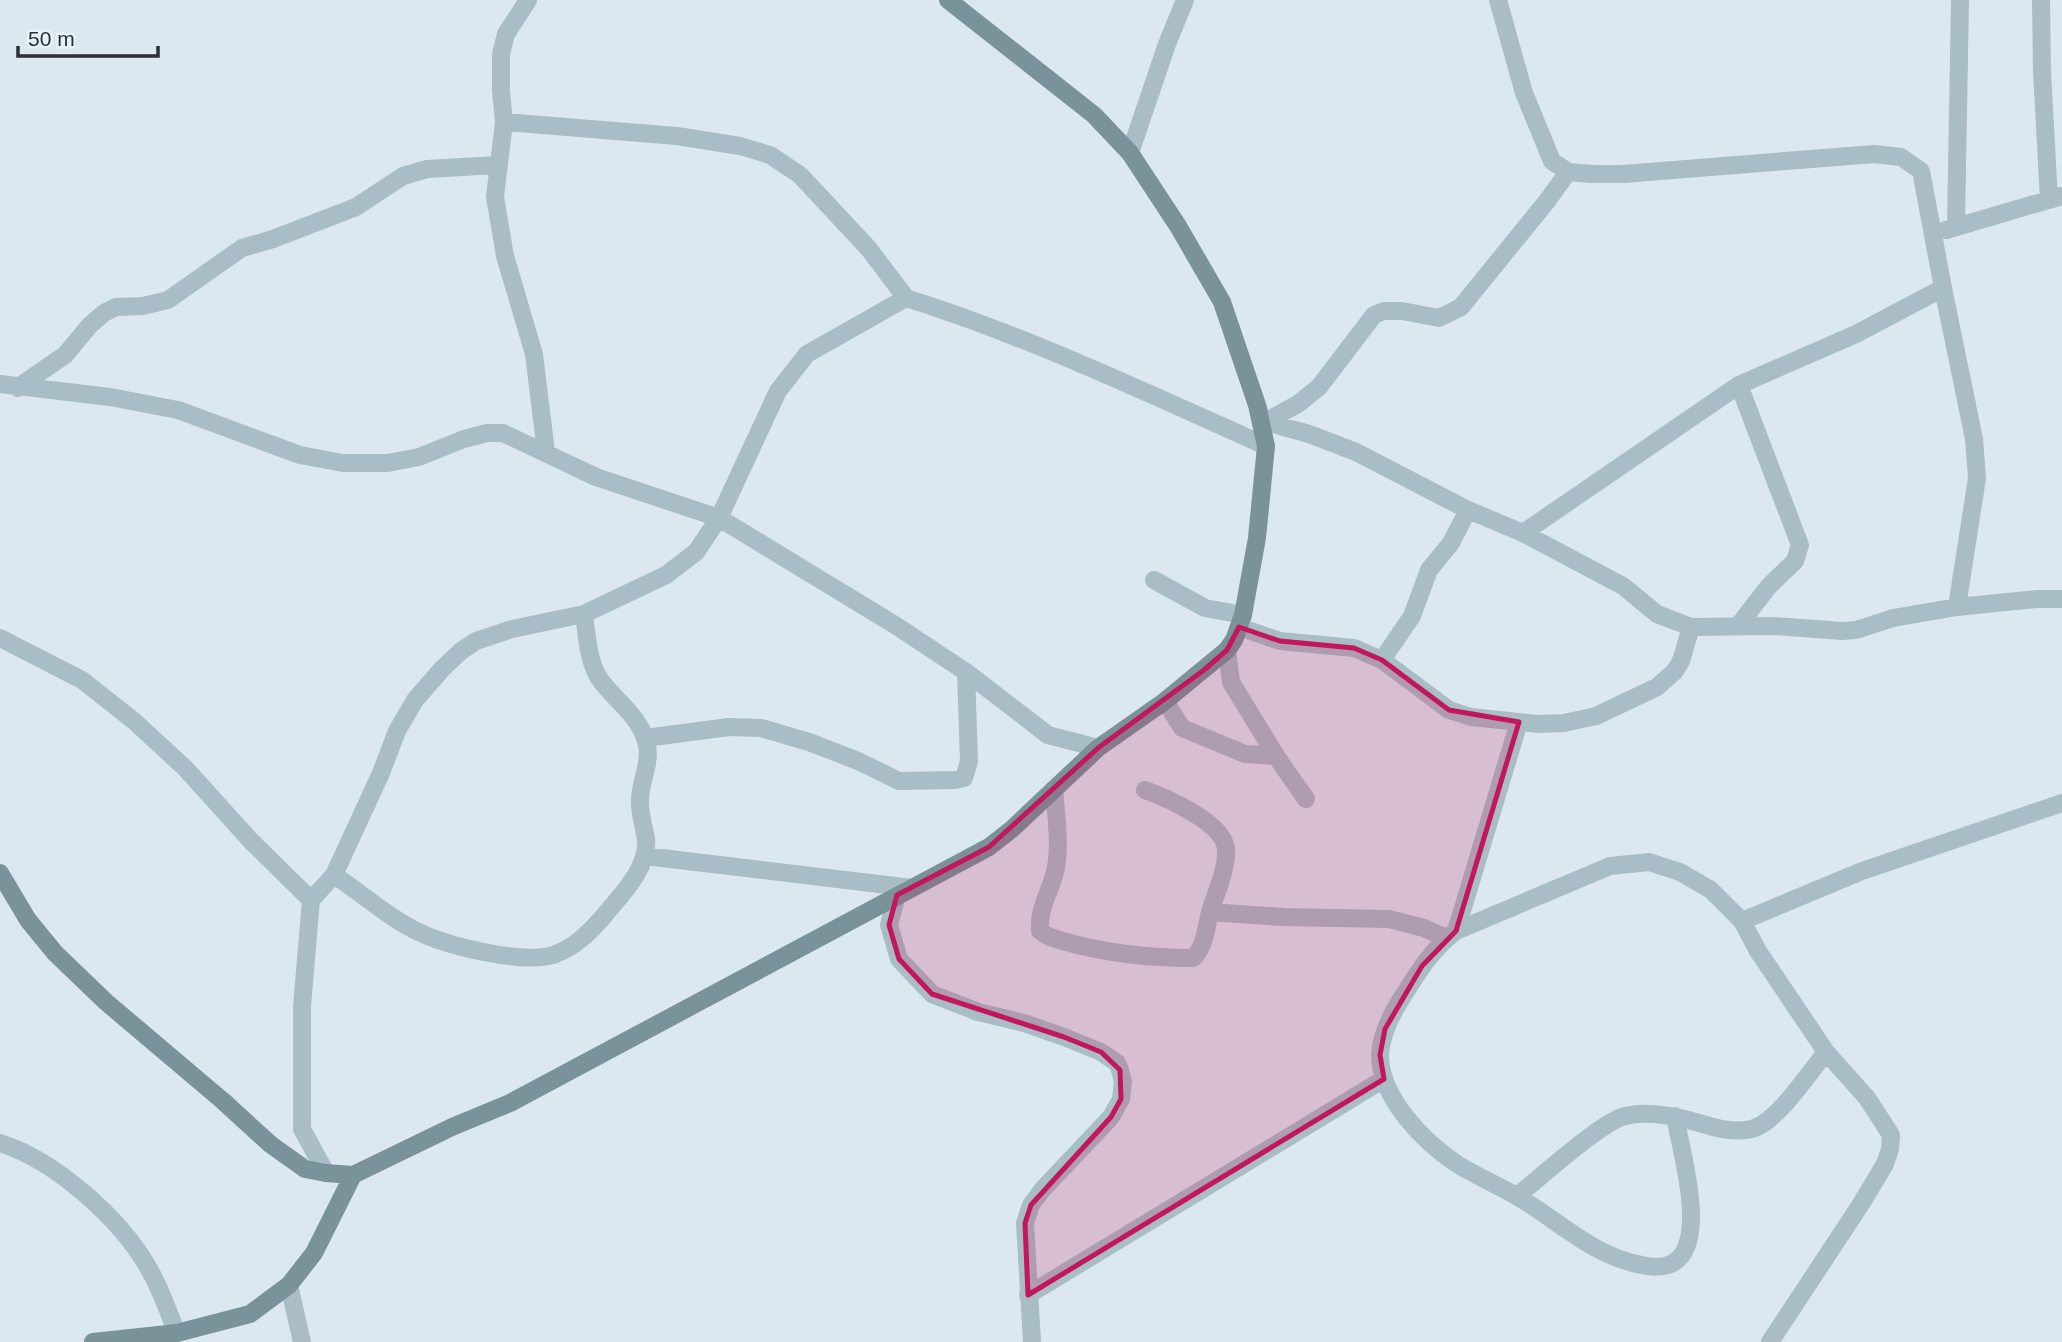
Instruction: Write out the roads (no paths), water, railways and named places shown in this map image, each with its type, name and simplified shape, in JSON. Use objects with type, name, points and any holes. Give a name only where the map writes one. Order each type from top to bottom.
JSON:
[{"type":"street","points":[[528,0],[506,34],[501,54],[500,91],[504,122],[495,197],[505,256],[534,354],[546,452]]},
{"type":"street","points":[[948,0],[1094,115],[1130,153],[1178,226],[1222,302],[1262,421],[1310,434],[1356,452],[1468,510],[1523,533],[1623,586],[1657,614],[1691,627],[1738,626],[1849,631],[1894,618],[1957,607],[2037,598],[2062,598]]},
{"type":"street","points":[[1130,153],[1185,0]]},
{"type":"street","points":[[1498,0],[1524,93],[1552,161],[1567,172],[1623,173],[1874,154],[1900,157],[1922,171],[1942,288],[1974,439],[1977,478],[1957,607]]},
{"type":"street","points":[[1956,225],[1960,0]]},
{"type":"street","points":[[1934,235],[1956,225],[2056,198],[2042,71],[2041,0]]},
{"type":"street","points":[[504,122],[677,136],[740,146],[770,155],[800,175],[869,249],[906,298],[1017,337],[1266,446]]},
{"type":"street","points":[[8,386],[65,355],[104,313],[116,307],[144,306],[168,300],[243,248],[310,226],[356,206],[403,176],[427,169],[497,165]]},
{"type":"street","points":[[1265,422],[1298,404],[1319,387],[1374,315],[1384,310],[1402,310],[1439,318],[1461,307],[1547,201],[1567,172]]},
{"type":"street","points":[[1523,533],[1739,385],[1856,334],[1942,288]]},
{"type":"street","points":[[326,1173],[302,1129],[302,1006],[311,900],[334,875],[381,773],[397,731],[415,700],[442,669],[476,641],[512,629],[584,614],[666,575],[696,552],[719,518],[778,391],[807,354],[906,298]]},
{"type":"street","points":[[1738,626],[1769,586],[1795,561],[1800,545],[1739,385]]},
{"type":"street","points":[[8,386],[110,397],[177,410],[300,455],[343,463],[388,463],[419,457],[464,439],[487,433],[503,433],[596,477],[719,518],[844,593],[966,672],[1048,735],[1098,748]]},
{"type":"street","points":[[0,873],[27,920],[55,953],[106,1002],[270,1144],[305,1169],[354,1175],[452,1127],[509,1103],[989,847],[1012,829],[1098,748],[1165,701],[1227,650],[1241,621],[1257,538],[1266,446],[1257,405]]},
{"type":"street","points":[[1382,660],[1412,616],[1429,570],[1451,543],[1468,510]]},
{"type":"street","points":[[1154,580],[1205,608],[1241,621],[1280,641],[1354,648],[1382,660],[1449,710],[1471,717],[1519,722],[1564,723],[1596,716],[1657,687],[1675,671],[1691,627]]},
{"type":"street","points":[[334,875],[423,934],[495,954],[551,956],[575,946],[592,929],[629,884],[645,856],[646,841],[640,799],[647,763],[645,738],[635,718],[597,675],[584,614]]},
{"type":"street","points":[[0,638],[82,680],[134,721],[185,768],[251,841],[311,900]]},
{"type":"street","points":[[1227,650],[1231,682],[1306,799]]},
{"type":"street","points":[[645,738],[720,727],[761,728],[846,756],[899,781],[955,780],[964,778],[969,761],[966,672]]},
{"type":"street","points":[[1165,701],[1182,728],[1245,754],[1276,756]]},
{"type":"street","points":[[1451,935],[1519,722]]},
{"type":"street","points":[[1054,789],[1058,839],[1055,871],[1039,920],[1040,930],[1044,934],[1098,951],[1145,957],[1193,958],[1199,953],[1203,943],[1225,860],[1226,846],[1221,835],[1197,816],[1145,790]]},
{"type":"street","points":[[1742,922],[1862,871],[2062,803]]},
{"type":"street","points":[[645,856],[914,888]]},
{"type":"street","points":[[1675,1116],[1691,1213],[1688,1246],[1679,1259],[1666,1266],[1634,1264],[1588,1245],[1517,1196],[1458,1164],[1436,1148],[1402,1113],[1384,1079],[1380,1055],[1385,1029],[1422,966],[1451,935],[1610,866],[1649,862],[1679,872],[1711,890],[1742,922],[1758,951],[1826,1052],[1867,1098],[1891,1135],[1885,1164],[1770,1342]]},
{"type":"street","points":[[897,895],[888,925],[899,959],[932,994],[978,1012],[1024,1023],[1077,1042],[1101,1052],[1117,1063],[1120,1070],[1123,1082],[1121,1099],[1111,1117],[1042,1190],[1031,1205],[1025,1223],[1032,1342]]},
{"type":"street","points":[[1210,912],[1283,917],[1389,919],[1451,935]]},
{"type":"street","points":[[1517,1196],[1601,1129],[1622,1116],[1644,1113],[1675,1116],[1713,1127],[1744,1130],[1756,1128],[1767,1121],[1795,1091],[1826,1052]]},
{"type":"street","points":[[1028,1295],[1384,1079]]},
{"type":"street","points":[[0,1143],[18,1149],[53,1171],[86,1196],[111,1220],[150,1270],[177,1333]]},
{"type":"street","points":[[93,1342],[177,1333],[250,1314],[289,1285],[314,1253],[354,1175]]},
{"type":"street","points":[[289,1285],[302,1342]]}]
